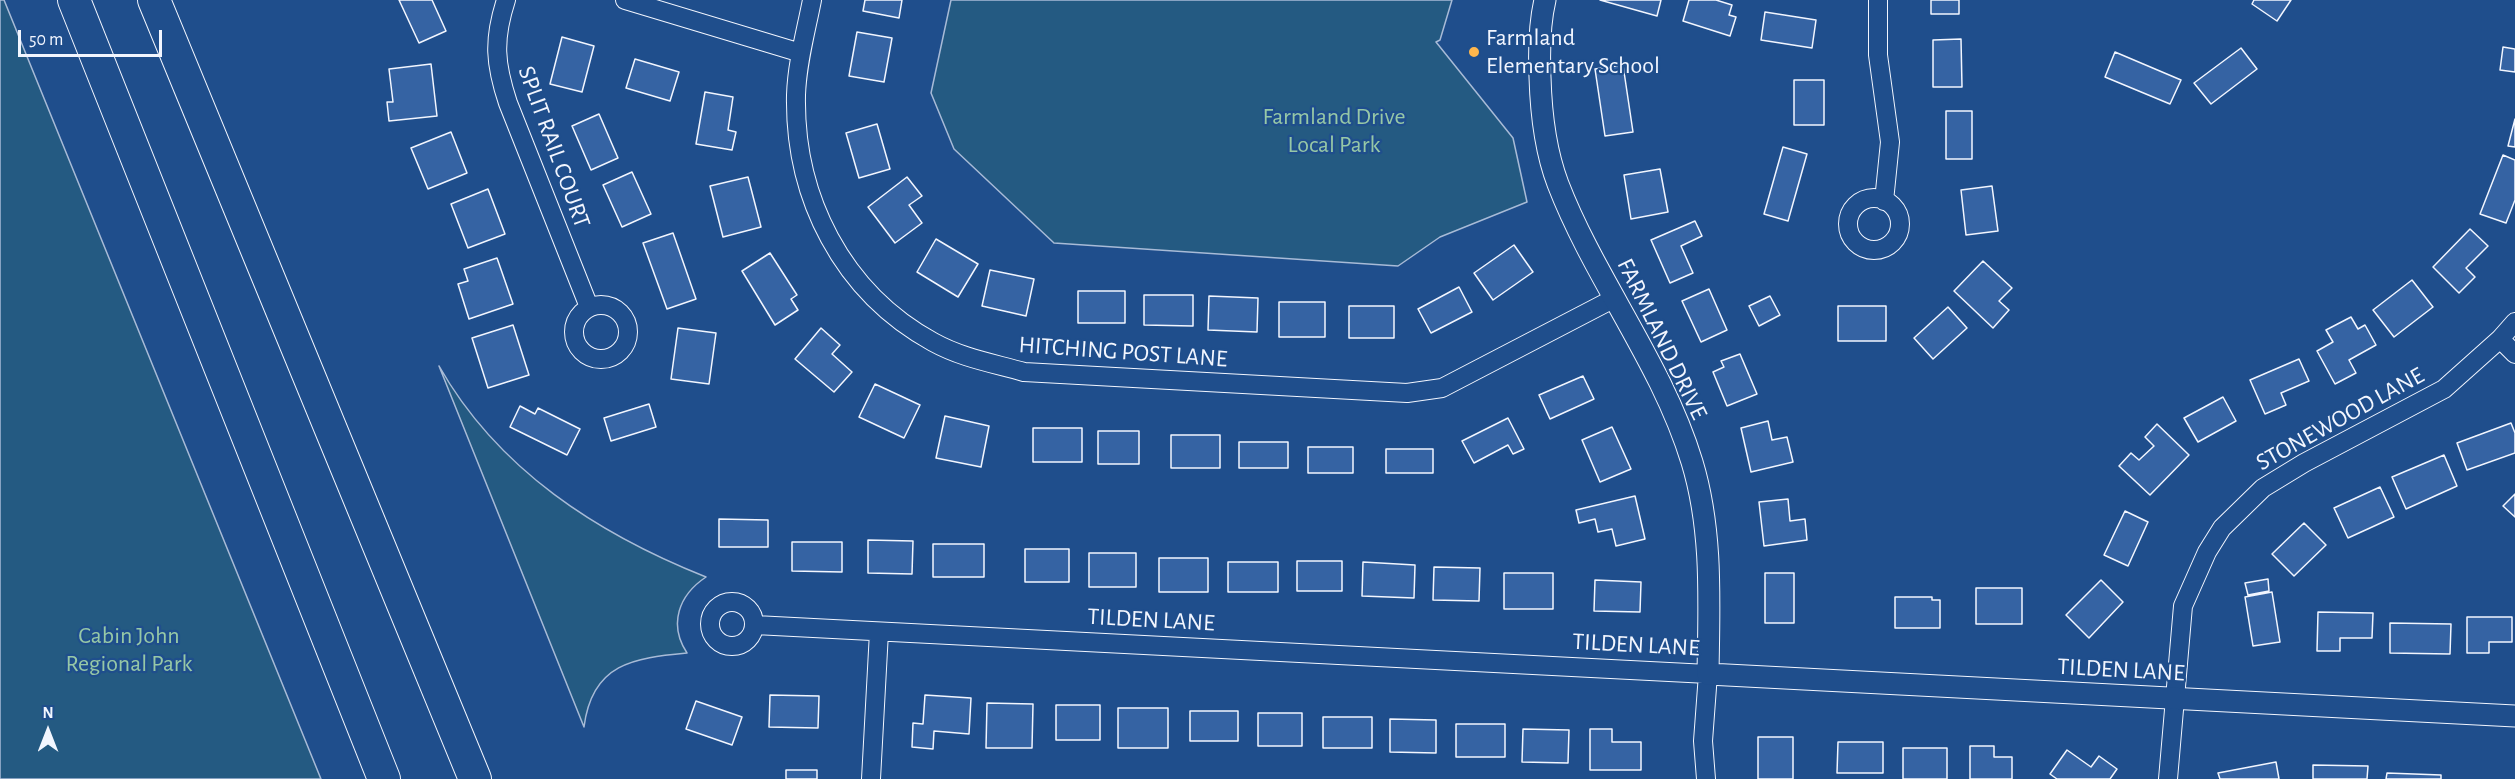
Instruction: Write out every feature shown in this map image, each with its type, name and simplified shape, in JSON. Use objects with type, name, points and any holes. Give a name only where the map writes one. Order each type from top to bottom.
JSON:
[{"type":"highway","points":[[74,0],[384,779]]},
{"type":"highway","points":[[154,0],[475,779]]},
{"type":"street","name":"SPLIT RAIL COURT","points":[[506,0],[496,40],[498,71],[508,103],[589,308]]},
{"type":"street","points":[[625,0],[801,53]]},
{"type":"street","name":"HITCHING POST LANE","points":[[812,0],[801,53],[796,93],[800,155],[813,203],[832,244],[844,264],[883,308],[933,342],[981,362],[1024,372],[1415,393],[1442,388],[1615,298]]},
{"type":"street","name":"FARMLAND DRIVE","points":[[1545,0],[1539,53],[1545,137],[1557,182],[1662,386],[1692,463],[1709,553],[1708,674],[1703,741],[1706,779]]},
{"type":"street","points":[[1878,0],[1878,55],[1890,142],[1884,201]]},
{"type":"street","name":"STONEWOOD LANE","points":[[2168,779],[2183,606],[2207,552],[2222,528],[2263,488],[2304,463],[2444,389],[2500,339],[2515,322]]},
{"type":"street","points":[[2500,339],[2515,354]]},
{"type":"street","name":"TILDEN LANE","points":[[754,625],[2515,716]]},
{"type":"street","points":[[872,779],[879,632]]},
{"type":"green space","name":"Cabin John Regional Park","points":[[0,0],[4,0],[321,779],[0,779]]},
{"type":"green space","name":"Farmland Drive Local Park","points":[[951,0],[1452,0],[1440,40],[1436,42],[1513,138],[1527,202],[1440,237],[1398,266],[1054,243],[954,149],[931,93]]},
{"type":"green space","points":[[439,366],[463,403],[490,437],[554,494],[627,541],[706,577],[689,592],[679,611],[678,631],[687,653],[633,662],[606,677],[596,689],[584,727]]},
{"type":"building","points":[[399,0],[432,0],[446,31],[419,43]]},
{"type":"building","points":[[865,0],[902,0],[899,18],[863,11]]},
{"type":"building","points":[[1600,0],[1661,0],[1657,16]]},
{"type":"building","points":[[1689,0],[1716,0],[1732,5],[1729,15],[1736,17],[1730,36],[1683,21]]},
{"type":"building","points":[[1931,0],[1959,0],[1959,14],[1931,14]]},
{"type":"building","points":[[2254,0],[2291,0],[2277,21],[2252,4]]},
{"type":"building","points":[[1765,12],[1816,20],[1812,48],[1761,40]]},
{"type":"building","points":[[857,32],[892,38],[884,82],[849,76]]},
{"type":"building","points":[[562,37],[594,46],[582,92],[550,84]]},
{"type":"building","points":[[1961,39],[1962,87],[1933,87],[1933,40]]},
{"type":"building","points":[[2503,47],[2515,49],[2515,72],[2500,70]]},
{"type":"building","points":[[2241,48],[2257,69],[2211,104],[2194,83]]},
{"type":"building","points":[[2115,52],[2181,80],[2170,104],[2105,77]]},
{"type":"building","points":[[635,59],[679,72],[670,101],[626,88]]},
{"type":"building","points":[[431,64],[437,116],[389,121],[387,102],[393,102],[389,69]]},
{"type":"building","points":[[1623,65],[1633,132],[1605,136],[1595,69]]},
{"type":"building","points":[[1794,80],[1824,80],[1824,125],[1794,125]]},
{"type":"building","points":[[705,92],[733,97],[728,130],[736,132],[732,150],[696,144]]},
{"type":"building","points":[[1946,111],[1972,111],[1972,159],[1946,159]]},
{"type":"building","points":[[599,114],[618,158],[591,170],[572,126]]},
{"type":"building","points":[[2515,119],[2515,147],[2508,146]]},
{"type":"building","points":[[877,124],[890,169],[859,178],[846,133]]},
{"type":"building","points":[[451,132],[467,173],[428,189],[411,148]]},
{"type":"building","points":[[1783,147],[1807,154],[1788,221],[1764,214]]},
{"type":"building","points":[[2503,155],[2515,160],[2515,200],[2506,223],[2480,214]]},
{"type":"building","points":[[1660,169],[1668,212],[1631,219],[1624,175]]},
{"type":"building","points":[[632,172],[651,214],[622,227],[603,185]]},
{"type":"building","points":[[748,177],[761,227],[723,237],[710,186]]},
{"type":"building","points":[[907,177],[922,196],[909,205],[922,223],[895,243],[868,207]]},
{"type":"building","points":[[1992,186],[1998,231],[1966,235],[1961,190]]},
{"type":"building","points":[[488,189],[505,234],[468,248],[451,204]]},
{"type":"building","points":[[1695,221],[1702,236],[1681,246],[1693,273],[1670,283],[1651,240]]},
{"type":"building","points":[[2470,229],[2488,246],[2466,268],[2475,277],[2459,293],[2433,267]]},
{"type":"building","points":[[673,233],[696,299],[667,309],[643,243]]},
{"type":"building","points":[[936,239],[978,264],[958,297],[917,272]]},
{"type":"building","points":[[1514,245],[1533,272],[1493,300],[1474,273]]},
{"type":"building","points":[[770,253],[797,295],[791,299],[798,310],[775,325],[742,271]]},
{"type":"building","points":[[497,258],[513,304],[469,319],[458,284],[468,281],[464,269]]},
{"type":"building","points":[[1983,261],[2012,288],[1999,301],[2009,310],[1993,328],[1954,291]]},
{"type":"building","points":[[990,270],[1034,279],[1026,316],[982,306]]},
{"type":"building","points":[[2412,280],[2433,307],[2394,337],[2373,310]]},
{"type":"building","points":[[1459,287],[1472,312],[1431,333],[1418,309]]},
{"type":"building","points":[[1709,289],[1727,330],[1701,342],[1682,301]]},
{"type":"building","points":[[1078,291],[1125,291],[1125,323],[1078,323]]},
{"type":"building","points":[[1144,295],[1193,295],[1193,326],[1144,325]]},
{"type":"building","points":[[1209,296],[1258,298],[1257,332],[1208,330]]},
{"type":"building","points":[[1770,296],[1780,315],[1759,326],[1749,306]]},
{"type":"building","points":[[1279,302],[1325,302],[1325,337],[1279,337]]},
{"type":"building","points":[[1349,306],[1394,306],[1394,338],[1349,338]]},
{"type":"building","points":[[1838,306],[1886,306],[1886,341],[1838,341]]},
{"type":"building","points":[[1948,307],[1967,328],[1933,359],[1914,338]]},
{"type":"building","points":[[2351,317],[2358,329],[2365,325],[2376,345],[2349,360],[2356,373],[2335,384],[2317,351],[2333,342],[2326,330]]},
{"type":"building","points":[[513,325],[529,375],[488,388],[472,338]]},
{"type":"building","points":[[678,328],[716,333],[709,384],[671,379]]},
{"type":"building","points":[[821,328],[840,345],[832,354],[852,372],[834,392],[795,359]]},
{"type":"building","points":[[1740,354],[1757,394],[1727,406],[1713,372],[1724,367],[1721,361]]},
{"type":"building","points":[[2299,359],[2309,381],[2281,393],[2286,405],[2265,414],[2250,380]]},
{"type":"building","points":[[1583,376],[1594,399],[1550,419],[1539,395]]},
{"type":"building","points":[[875,384],[920,405],[904,438],[859,417]]},
{"type":"building","points":[[2223,397],[2236,421],[2198,442],[2184,418]]},
{"type":"building","points":[[649,404],[656,427],[611,441],[604,418]]},
{"type":"building","points":[[520,406],[535,414],[538,408],[580,429],[567,455],[510,427]]},
{"type":"building","points":[[945,416],[989,426],[981,467],[936,458]]},
{"type":"building","points":[[1508,418],[1524,449],[1513,454],[1508,445],[1474,463],[1462,441]]},
{"type":"building","points":[[1768,421],[1772,440],[1787,437],[1793,462],[1751,472],[1741,428]]},
{"type":"building","points":[[2511,423],[2515,433],[2515,453],[2467,470],[2457,443]]},
{"type":"building","points":[[2157,424],[2189,455],[2150,495],[2119,466],[2131,453],[2139,460],[2154,446],[2145,437]]},
{"type":"building","points":[[1612,427],[1631,469],[1600,482],[1582,440]]},
{"type":"building","points":[[1033,428],[1082,428],[1082,462],[1033,462]]},
{"type":"building","points":[[1098,431],[1139,431],[1139,464],[1098,464]]},
{"type":"building","points":[[1171,435],[1220,435],[1220,468],[1171,468]]},
{"type":"building","points":[[1239,442],[1288,442],[1288,468],[1239,468]]},
{"type":"building","points":[[1308,447],[1353,447],[1353,473],[1308,473]]},
{"type":"building","points":[[1386,449],[1433,449],[1433,473],[1386,473]]},
{"type":"building","points":[[2444,455],[2457,486],[2406,509],[2392,477]]},
{"type":"building","points":[[2380,487],[2394,517],[2348,538],[2334,508]]},
{"type":"building","points":[[2515,494],[2515,517],[2503,506]]},
{"type":"building","points":[[1635,496],[1645,539],[1616,546],[1612,529],[1598,532],[1595,519],[1579,523],[1576,510]]},
{"type":"building","points":[[1788,499],[1790,521],[1805,519],[1807,540],[1764,546],[1759,502]]},
{"type":"building","points":[[2125,511],[2148,522],[2128,566],[2104,555]]},
{"type":"building","points":[[719,519],[768,520],[768,547],[719,547]]},
{"type":"building","points":[[2304,523],[2326,545],[2294,576],[2272,554]]},
{"type":"building","points":[[868,540],[913,541],[912,574],[868,573]]},
{"type":"building","points":[[792,542],[842,542],[842,572],[792,571]]},
{"type":"building","points":[[933,544],[984,544],[984,577],[933,577]]},
{"type":"building","points":[[1025,549],[1069,549],[1069,582],[1025,582]]},
{"type":"building","points":[[1089,553],[1136,553],[1136,587],[1089,587]]},
{"type":"building","points":[[1159,558],[1208,558],[1208,592],[1159,592]]},
{"type":"building","points":[[1297,561],[1342,561],[1342,591],[1297,591]]},
{"type":"building","points":[[1228,562],[1278,562],[1278,592],[1228,592]]},
{"type":"building","points":[[1363,562],[1415,565],[1414,598],[1362,596]]},
{"type":"building","points":[[1434,567],[1480,568],[1479,601],[1433,600]]},
{"type":"building","points":[[1504,573],[1553,573],[1553,609],[1504,609]]},
{"type":"building","points":[[1765,573],[1794,573],[1794,623],[1765,623]]},
{"type":"building","points":[[2268,579],[2269,591],[2248,595],[2245,583]]},
{"type":"building","points":[[1595,580],[1641,582],[1640,612],[1594,611]]},
{"type":"building","points":[[2101,580],[2123,602],[2089,638],[2066,615]]},
{"type":"building","points":[[1976,588],[2022,588],[2022,624],[1976,624]]},
{"type":"building","points":[[2272,592],[2280,642],[2253,646],[2245,597]]},
{"type":"building","points":[[1895,597],[1932,597],[1932,600],[1940,600],[1940,628],[1895,628]]},
{"type":"building","points":[[2318,612],[2373,613],[2372,638],[2340,638],[2340,651],[2317,651]]},
{"type":"building","points":[[2467,617],[2512,617],[2512,642],[2489,642],[2489,653],[2467,653]]},
{"type":"building","points":[[2390,623],[2451,624],[2450,654],[2390,653]]},
{"type":"building","points":[[770,695],[819,696],[818,728],[769,727]]},
{"type":"building","points":[[925,695],[971,698],[969,734],[934,731],[933,749],[912,747],[913,723],[923,724]]},
{"type":"building","points":[[696,701],[742,717],[732,745],[686,729]]},
{"type":"building","points":[[987,703],[1033,704],[1032,748],[986,748]]},
{"type":"building","points":[[1056,705],[1100,705],[1100,740],[1056,740]]},
{"type":"building","points":[[1118,708],[1168,708],[1168,748],[1118,748]]},
{"type":"building","points":[[1190,711],[1238,711],[1238,741],[1190,741]]},
{"type":"building","points":[[1258,713],[1302,713],[1302,746],[1258,746]]},
{"type":"building","points":[[1323,717],[1372,717],[1372,748],[1323,748]]},
{"type":"building","points":[[1390,719],[1436,720],[1436,753],[1390,752]]},
{"type":"building","points":[[1456,724],[1505,724],[1505,757],[1456,757]]},
{"type":"building","points":[[1523,729],[1569,730],[1568,763],[1522,762]]},
{"type":"building","points":[[1590,729],[1612,729],[1612,742],[1641,742],[1641,770],[1590,770]]},
{"type":"building","points":[[1758,737],[1793,737],[1793,779],[1758,779]]},
{"type":"building","points":[[1838,742],[1883,742],[1883,773],[1837,773]]},
{"type":"building","points":[[1970,746],[1994,746],[1994,757],[2012,757],[2012,779],[1970,779]]},
{"type":"building","points":[[1903,748],[1947,748],[1947,779],[1903,779]]},
{"type":"building","points":[[2067,750],[2091,767],[2099,756],[2117,769],[2110,779],[2057,779],[2050,774]]},
{"type":"building","points":[[2276,762],[2279,779],[2220,779],[2218,773]]},
{"type":"building","points":[[2313,765],[2368,766],[2367,779],[2313,779]]},
{"type":"building","points":[[786,770],[817,770],[817,779],[786,779]]},
{"type":"building","points":[[2387,773],[2441,775],[2441,779],[2386,779]]},
{"type":"place","name":"Farmland Elementary School","points":[[1474,52]]}]
